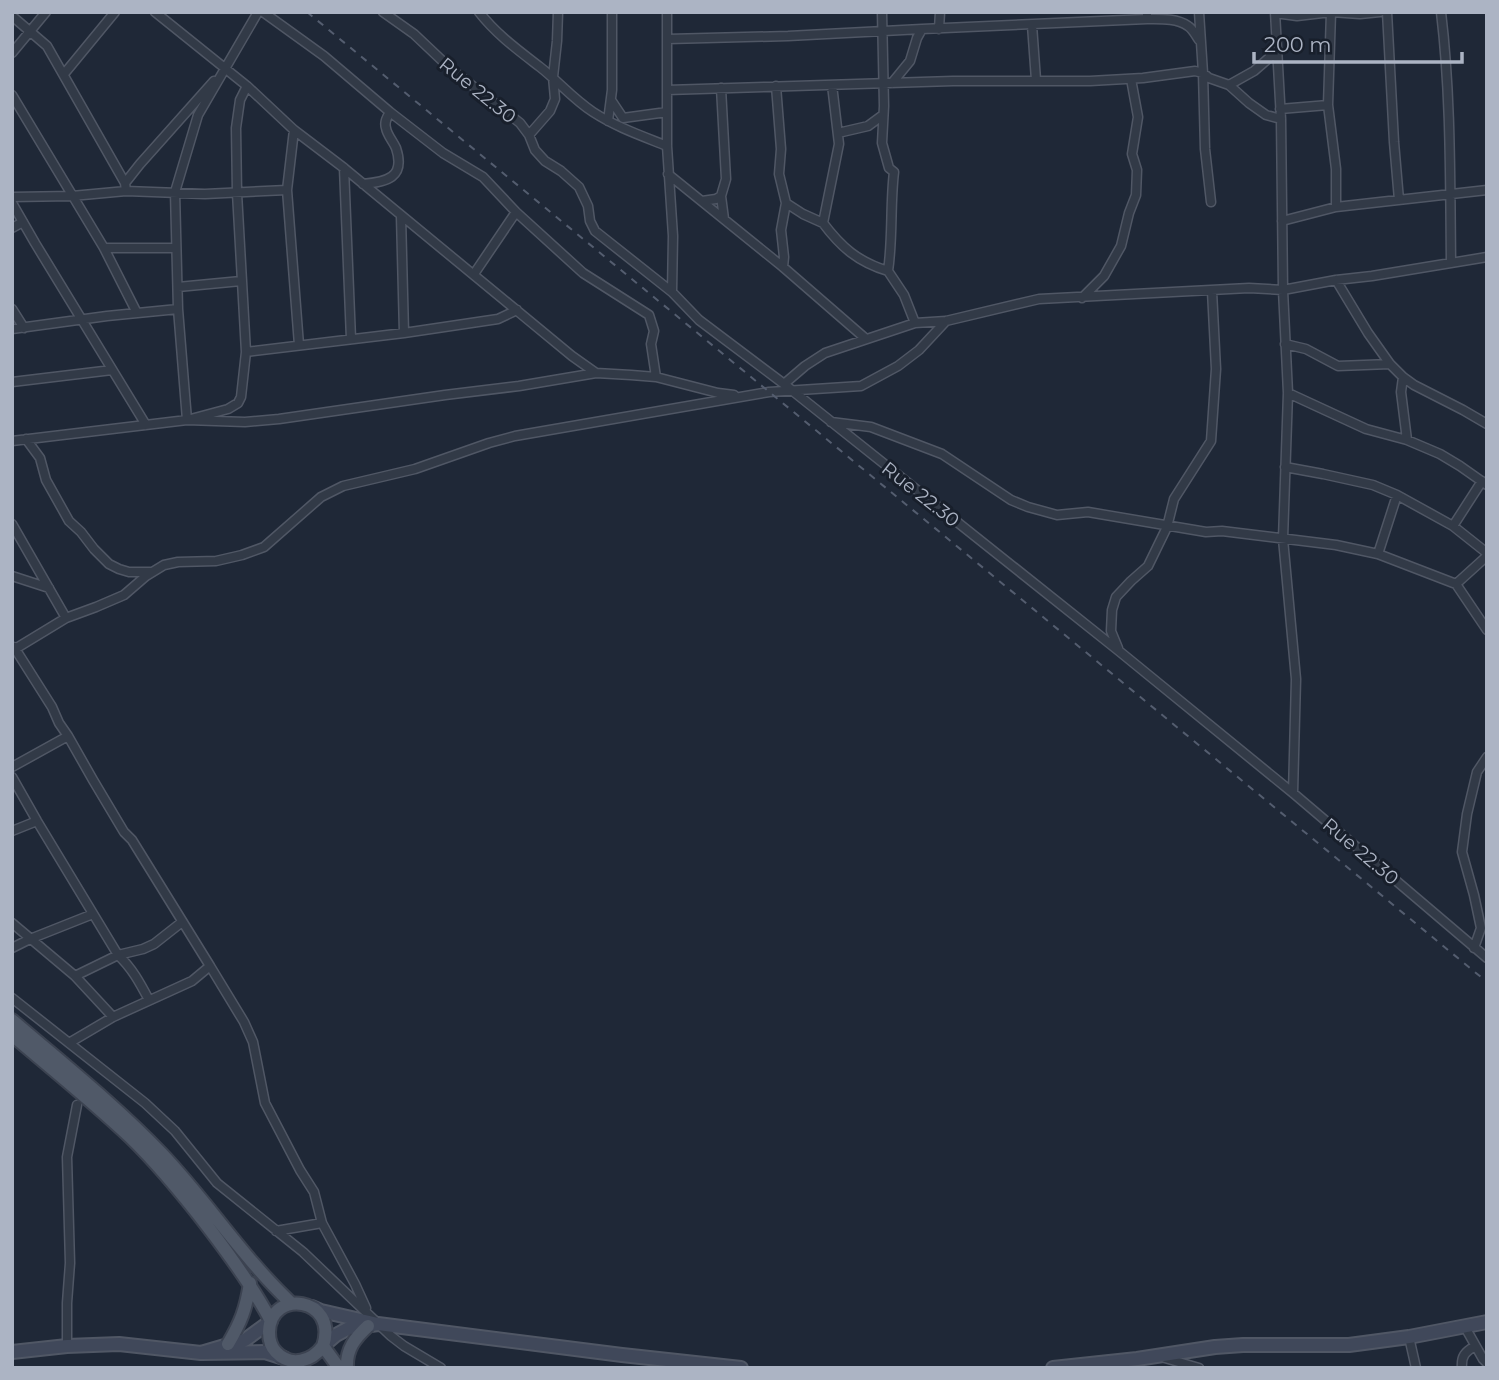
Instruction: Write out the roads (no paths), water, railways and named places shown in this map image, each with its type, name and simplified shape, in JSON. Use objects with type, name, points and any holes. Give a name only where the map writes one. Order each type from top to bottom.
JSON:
[{"type":"main road","points":[[12,1020],[163,1154],[262,1275],[291,1303]]},
{"type":"main road","points":[[12,1035],[139,1146],[183,1194],[250,1283],[271,1321]]},
{"type":"main road","points":[[228,1344],[243,1315],[250,1283]]},
{"type":"main road","points":[[291,1303],[312,1307],[323,1317],[326,1326],[323,1346],[309,1364],[284,1358],[277,1353],[269,1338],[275,1313],[291,1303]]},
{"type":"main road","points":[[347,1368],[346,1360],[353,1340],[373,1325]]},
{"type":"main road","points":[[323,1346],[339,1368]]},
{"type":"street","points":[[12,53],[46,12]]},
{"type":"street","points":[[64,74],[115,12]]},
{"type":"street","points":[[155,12],[247,86],[294,130],[596,373]]},
{"type":"street","points":[[187,420],[178,309],[175,192],[198,115],[241,39],[261,12],[324,56],[443,153],[483,177],[516,212],[583,273],[649,315],[654,331],[651,344],[656,377]]},
{"type":"street","name":"Rue 22.30","points":[[383,12],[414,34],[450,69],[520,123],[535,150],[545,161],[579,187],[595,230],[672,292],[699,320],[1119,651],[1293,793],[1487,958]]},
{"type":"street","points":[[479,12],[505,40],[553,77],[566,92],[608,121],[667,146]]},
{"type":"street","points":[[529,135],[550,111],[555,99],[553,77],[558,12]]},
{"type":"street","points":[[608,121],[611,100],[612,12]]},
{"type":"street","points":[[667,12],[667,146],[673,236],[672,292]]},
{"type":"street","points":[[881,12],[887,83],[882,143],[889,167],[894,172],[888,271]]},
{"type":"street","points":[[939,29],[940,12]]},
{"type":"street","points":[[1199,12],[1205,149],[1211,202]]},
{"type":"street","points":[[1293,793],[1296,679],[1283,539],[1288,393],[1283,289],[1281,119],[1275,13],[1297,16],[1331,12],[1380,12]]},
{"type":"street","points":[[1331,12],[1328,105],[1336,169],[1336,207]]},
{"type":"street","points":[[1387,12],[1399,200]]},
{"type":"street","points":[[1441,12],[1446,55],[1451,262]]},
{"type":"street","points":[[668,38],[788,36],[1032,25],[1091,16],[1147,15],[1188,25],[1201,41]]},
{"type":"street","points":[[12,16],[47,46],[126,187]]},
{"type":"street","points":[[1032,25],[1036,80]]},
{"type":"street","points":[[887,83],[910,61],[922,29]]},
{"type":"street","points":[[1229,85],[1254,71],[1277,51]]},
{"type":"street","points":[[126,187],[148,155],[226,69]]},
{"type":"street","points":[[667,90],[887,83],[1090,81],[1131,79],[1187,71],[1203,73],[1229,85],[1266,115],[1281,119]]},
{"type":"street","points":[[1082,298],[1104,276],[1121,246],[1136,195],[1137,170],[1132,154],[1138,117],[1131,79]]},
{"type":"street","points":[[823,223],[839,144],[832,85]]},
{"type":"street","points":[[12,441],[187,420],[228,409],[238,403],[246,352],[236,128],[240,100],[247,86]]},
{"type":"street","points":[[776,86],[781,149],[779,174],[786,203],[781,230],[783,268]]},
{"type":"street","points":[[721,88],[726,179],[721,196],[724,219]]},
{"type":"street","points":[[12,94],[104,248],[137,313]]},
{"type":"street","points":[[611,100],[623,118],[667,112]]},
{"type":"street","points":[[1280,109],[1328,105]]},
{"type":"street","points":[[363,184],[389,180],[394,175],[398,160],[397,151],[385,127],[390,112]]},
{"type":"street","points":[[838,133],[868,126],[883,115]]},
{"type":"street","points":[[294,130],[288,190],[299,345]]},
{"type":"street","points":[[344,168],[351,339]]},
{"type":"street","points":[[668,174],[866,339]]},
{"type":"street","points":[[12,197],[72,196],[126,187],[205,194],[288,190]]},
{"type":"street","points":[[1282,221],[1336,207],[1486,190]]},
{"type":"street","points":[[702,201],[721,196]]},
{"type":"street","points":[[12,203],[146,425]]},
{"type":"street","points":[[786,203],[823,223],[853,255],[872,266],[888,271],[904,295],[915,323]]},
{"type":"street","points":[[474,274],[516,212]]},
{"type":"street","points":[[401,216],[404,332]]},
{"type":"street","points":[[12,228],[23,222]]},
{"type":"street","points":[[104,248],[176,248]]},
{"type":"street","points":[[787,388],[805,366],[825,354],[866,339],[915,323],[946,321],[1039,299],[1249,288],[1283,289],[1487,257]]},
{"type":"street","points":[[1336,280],[1368,333],[1403,377],[1487,424]]},
{"type":"street","points":[[178,287],[242,281]]},
{"type":"street","points":[[1119,651],[1111,631],[1116,597],[1148,566],[1167,527],[1174,499],[1212,441],[1216,369],[1212,291]]},
{"type":"street","points":[[12,309],[24,328]]},
{"type":"street","points":[[12,329],[178,309]]},
{"type":"street","points":[[246,352],[498,319],[517,310]]},
{"type":"street","points":[[441,1368],[373,1325],[355,1284],[322,1223],[314,1192],[265,1103],[253,1042],[248,1032],[211,966],[132,840],[124,832],[14,647],[66,618],[124,595],[151,572],[171,563],[216,561],[264,547],[321,497],[343,486],[415,469],[515,436],[787,388],[861,386],[898,366],[919,350],[946,321]]},
{"type":"street","points":[[1285,344],[1306,349],[1338,366],[1390,364]]},
{"type":"street","points":[[12,382],[112,370]]},
{"type":"street","points":[[187,420],[245,422],[279,419],[596,373],[656,377],[718,393],[744,396]]},
{"type":"street","points":[[1403,377],[1401,392],[1407,440]]},
{"type":"street","points":[[1288,393],[1366,429],[1407,440],[1440,454],[1484,483],[1453,526]]},
{"type":"street","points":[[829,422],[871,427],[942,454],[1011,499],[1057,515],[1088,512],[1167,527],[1336,545],[1378,554],[1456,584],[1487,630]]},
{"type":"street","points":[[26,439],[40,458],[46,480],[69,521],[94,549],[109,564],[119,569],[151,572]]},
{"type":"street","points":[[1285,467],[1373,485],[1453,526],[1487,554],[1456,584]]},
{"type":"street","points":[[1378,554],[1397,495]]},
{"type":"street","points":[[12,524],[66,618]]},
{"type":"street","points":[[12,576],[49,588]]},
{"type":"street","points":[[12,767],[68,736]]},
{"type":"street","points":[[1474,948],[1481,928],[1475,895],[1462,852],[1477,772],[1487,757]]},
{"type":"street","points":[[12,777],[118,955],[135,975],[149,1000]]},
{"type":"street","points":[[12,831],[37,821]]},
{"type":"street","points":[[12,948],[93,914]]},
{"type":"street","points":[[75,976],[118,955],[154,944],[182,922]]},
{"type":"street","points":[[12,923],[75,976],[113,1017]]},
{"type":"street","points":[[69,1043],[113,1017],[192,981],[211,966]]},
{"type":"street","points":[[12,998],[145,1103],[175,1131],[216,1183],[303,1252],[367,1312]]},
{"type":"street","points":[[67,1346],[70,1263],[67,1157],[76,1105]]},
{"type":"street","points":[[276,1231],[322,1223]]},
{"type":"street","points":[[312,1307],[373,1325],[690,1365],[741,1368]]},
{"type":"street","points":[[201,1353],[246,1340],[271,1321]]},
{"type":"street","points":[[1053,1368],[1215,1347],[1349,1345],[1487,1322]]},
{"type":"street","points":[[323,1346],[344,1330],[373,1325]]},
{"type":"street","points":[[1465,1327],[1487,1363]]},
{"type":"street","points":[[1409,1337],[1416,1368]]},
{"type":"street","points":[[14,1353],[67,1346],[119,1344],[201,1353],[265,1352],[284,1358]]},
{"type":"street","points":[[1462,1368],[1461,1360],[1466,1351],[1475,1346]]},
{"type":"street","points":[[1157,1355],[1199,1368]]},
{"type":"railway","points":[[307,12],[1487,982]]}]
